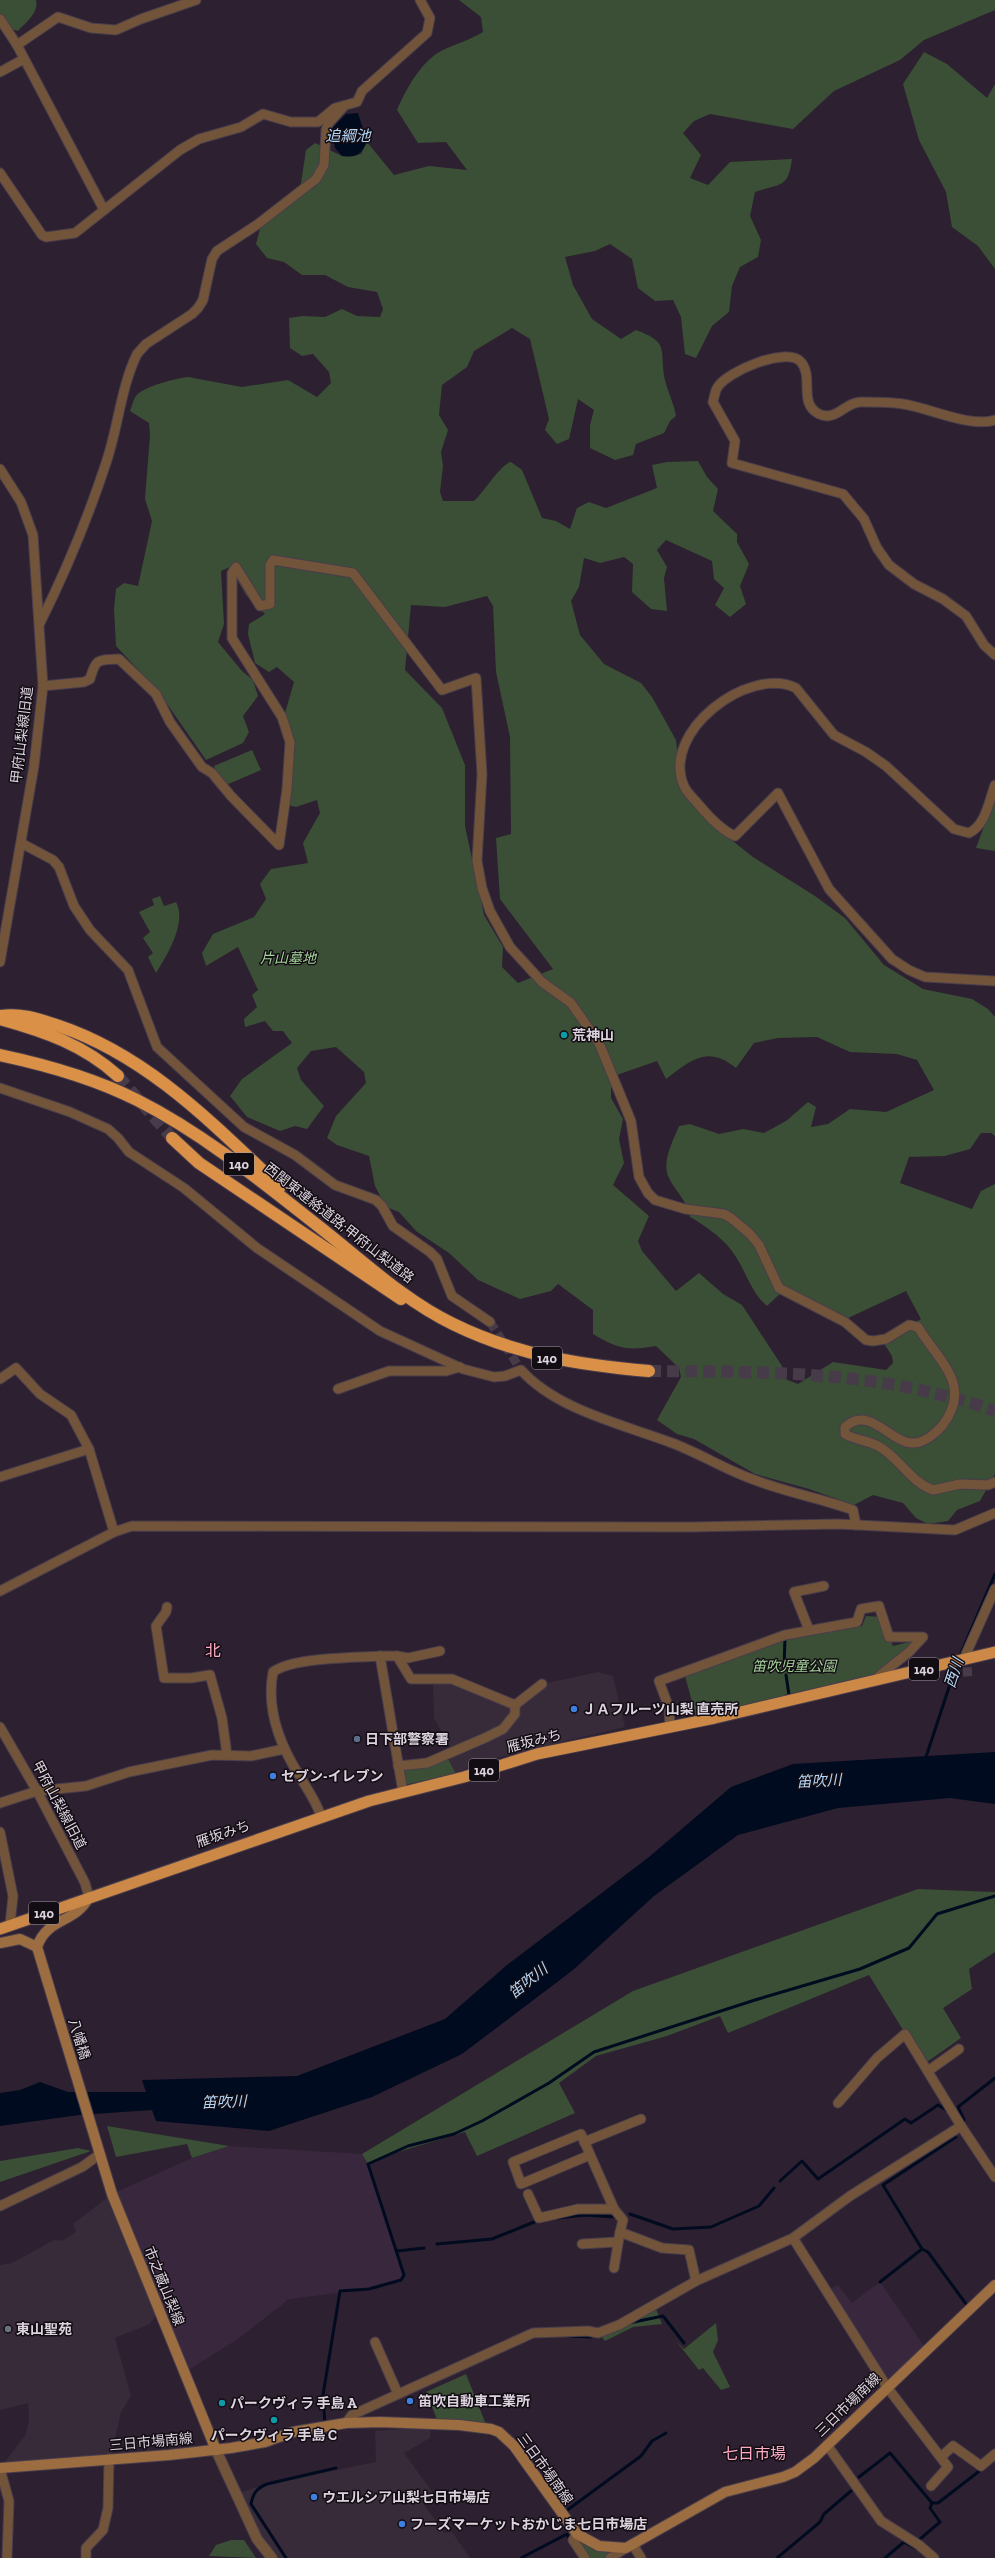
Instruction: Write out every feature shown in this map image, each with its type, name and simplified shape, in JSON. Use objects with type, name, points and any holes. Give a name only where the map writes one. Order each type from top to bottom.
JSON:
[{"type":"highway","points":[[0,1016],[19,1014],[67,1029],[118,1052],[153,1074],[194,1108],[318,1220],[414,1300]]},
{"type":"highway","points":[[0,1019],[79,1046],[92,1054],[118,1076]]},
{"type":"highway","name":"西関東連絡道路;甲府山梨道路","points":[[0,1055],[65,1072],[103,1085],[136,1100],[171,1119],[237,1163],[414,1300],[451,1324],[499,1344],[549,1359],[597,1366],[649,1370]]},
{"type":"highway","points":[[172,1138],[199,1163],[291,1224],[377,1285],[410,1305],[451,1324]]},
{"type":"highway","name":"雁坂みち","points":[[5,1927],[321,1816],[404,1792],[464,1777],[537,1754],[670,1728],[890,1678],[962,1657],[995,1652]]},
{"type":"main road","points":[[0,1943],[20,1939],[38,1952],[46,1930],[79,1911],[89,1897]]},
{"type":"main road","name":"八幡橋","points":[[38,1952],[92,2130]]},
{"type":"main road","name":"市之蔵山梨線","points":[[92,2130],[112,2194],[216,2450]]},
{"type":"main road","name":"三日市場南線","points":[[0,2468],[216,2450],[252,2445],[292,2432],[346,2423],[380,2422],[459,2425],[491,2429],[499,2432],[514,2446],[577,2534],[599,2546],[629,2547],[725,2492],[795,2472],[827,2445],[995,2285]]},
{"type":"street","points":[[17,45],[58,17],[91,28],[116,30],[141,19],[196,0]]},
{"type":"street","points":[[0,173],[42,235],[46,237],[76,233],[180,150],[199,139],[241,127],[263,114],[291,122],[318,122],[335,108],[357,102],[362,91],[427,33],[430,18],[420,0]]},
{"type":"street","points":[[0,19],[17,45],[104,210]]},
{"type":"street","points":[[0,72],[24,59]]},
{"type":"street","points":[[40,623],[67,568],[107,461],[137,354],[146,344],[192,314],[198,308],[203,300],[212,258],[216,251],[258,224],[316,179],[324,165],[326,130],[328,124],[344,106]]},
{"type":"street","points":[[995,420],[978,422],[903,404],[858,402],[836,415],[827,416],[819,414],[808,404],[805,367],[794,357],[785,355],[752,364],[726,380],[718,387],[713,402],[735,441],[732,463],[843,494],[864,519],[877,548],[889,565],[966,616],[984,645],[995,655]]},
{"type":"street","name":"甲府山梨線旧道","points":[[0,469],[21,502],[33,536],[40,623],[42,686],[34,766],[0,962]]},
{"type":"street","points":[[42,686],[84,682],[90,679],[94,663],[99,660],[119,659],[156,694],[170,722],[202,767],[212,773],[230,796],[279,845],[287,789],[290,742],[282,717],[232,638],[232,573],[236,567],[260,606],[270,604],[270,566],[273,560],[353,574],[442,690],[476,678],[482,774],[477,861],[482,888],[490,911],[510,947],[542,982],[571,1003],[599,1043],[631,1121],[639,1177],[648,1194],[655,1200],[685,1209],[724,1214],[731,1218],[750,1234],[759,1245],[779,1288],[844,1322],[866,1340],[878,1341],[909,1326],[918,1327],[951,1374],[955,1384],[954,1397],[945,1422],[931,1436],[914,1443],[905,1441],[876,1424],[864,1421],[850,1423],[845,1427],[845,1434],[878,1446],[901,1463],[914,1478],[933,1490],[960,1484],[995,1482]]},
{"type":"street","points":[[995,785],[981,823],[975,830],[969,833],[954,829],[886,766],[866,752],[834,735],[796,688],[787,684],[774,683],[733,695],[702,717],[683,746],[680,766],[684,786],[715,822],[726,832],[736,836],[778,793],[828,889],[898,963],[925,977],[995,982]]},
{"type":"street","points":[[21,843],[53,860],[59,867],[74,906],[90,930],[128,970],[157,1047],[244,1127],[295,1155],[335,1185],[376,1200],[382,1206],[393,1226],[430,1252],[437,1259],[452,1296],[490,1322]]},
{"type":"street","points":[[0,1088],[70,1112],[108,1129],[129,1152],[184,1188],[244,1238],[333,1301],[380,1331],[460,1367],[494,1378],[505,1376],[521,1370],[542,1391],[570,1405],[689,1450],[715,1464],[753,1480],[853,1510],[856,1525]]},
{"type":"street","points":[[338,1389],[389,1371],[446,1371],[460,1367]]},
{"type":"street","points":[[0,1379],[16,1368],[40,1394],[71,1415],[89,1449],[114,1532]]},
{"type":"street","points":[[0,1476],[89,1449]]},
{"type":"street","points":[[0,1591],[114,1532],[132,1526],[692,1528],[856,1525],[955,1530],[995,1513]]},
{"type":"street","points":[[809,1630],[794,1592],[824,1586]]},
{"type":"street","points":[[962,1657],[995,1589]]},
{"type":"street","points":[[670,1728],[669,1708],[659,1681],[785,1635],[857,1622],[861,1609],[879,1606],[889,1637],[923,1636],[909,1652],[879,1676],[878,1680]]},
{"type":"street","points":[[167,1607],[156,1626],[164,1678],[191,1678],[210,1675],[222,1718],[227,1754]]},
{"type":"street","points":[[321,1816],[315,1801],[284,1749],[277,1733],[271,1685],[273,1672],[278,1668],[313,1661],[380,1656],[397,1656],[408,1658],[440,1651]]},
{"type":"street","points":[[380,1656],[398,1766],[404,1792]]},
{"type":"street","points":[[397,1656],[411,1679],[452,1679],[516,1705]]},
{"type":"street","points":[[398,1766],[427,1763],[503,1729],[514,1714],[516,1705],[542,1684]]},
{"type":"street","name":"甲府山梨線旧道","points":[[0,1727],[37,1791],[85,1884],[89,1897]]},
{"type":"street","points":[[0,1804],[37,1791],[86,1786],[129,1772],[212,1755],[227,1754],[251,1756],[284,1749]]},
{"type":"street","points":[[0,1832],[13,1896],[5,1927]]},
{"type":"street","points":[[838,2103],[877,2058],[905,2034],[961,2126],[995,2177]]},
{"type":"street","points":[[928,2071],[959,2049]]},
{"type":"street","points":[[584,2142],[641,2119]]},
{"type":"street","points":[[346,2423],[352,2415],[533,2333],[588,2331],[598,2333],[619,2325],[696,2281],[793,2238],[850,2196],[961,2126]]},
{"type":"street","points":[[590,2155],[521,2184],[514,2162],[581,2134],[614,2209],[622,2220],[617,2242],[614,2268]]},
{"type":"street","points":[[0,2206],[82,2167],[100,2154]]},
{"type":"street","points":[[528,2194],[539,2218],[578,2209],[614,2209]]},
{"type":"street","points":[[620,2232],[662,2248],[689,2250],[696,2281]]},
{"type":"street","points":[[793,2238],[887,2387],[948,2467],[930,2486]]},
{"type":"street","points":[[582,2244],[617,2242]]},
{"type":"street","points":[[374,2342],[398,2394]]},
{"type":"street","points":[[827,2445],[881,2522],[919,2545],[934,2558]]},
{"type":"street","points":[[941,2457],[952,2446],[981,2466],[995,2454]]},
{"type":"street","points":[[216,2450],[257,2539],[272,2558]]},
{"type":"street","points":[[86,2558],[86,2548],[103,2530],[108,2508],[109,2460]]},
{"type":"street","points":[[0,2468],[9,2501],[7,2558]]},
{"type":"street","points":[[577,2534],[573,2540],[585,2558]]},
{"type":"street","points":[[610,2558],[629,2547],[642,2558]]},
{"type":"shaded area","points":[[598,1672],[613,1676],[625,1727],[478,1762],[456,1774],[446,1755],[453,1752],[434,1718],[433,1679],[452,1679],[515,1705],[542,1684]]},
{"type":"shaded area","points":[[229,2146],[362,2154],[368,2164],[404,2275],[401,2280],[369,2289],[289,2299],[238,2339],[185,2372],[112,2194],[192,2158]]},
{"type":"shaded area","points":[[112,2194],[159,2310],[150,2324],[115,2338],[131,2396],[121,2412],[111,2457],[0,2468],[25,2436],[29,2421],[28,2403],[0,2410],[0,2265],[12,2263],[54,2240],[62,2241],[76,2232],[73,2224]]},
{"type":"shaded area","points":[[880,2282],[924,2346],[885,2382],[825,2291],[838,2285],[852,2303]]},
{"type":"shaded area","points":[[431,2427],[430,2438],[404,2453],[433,2493],[421,2500],[444,2533],[452,2532],[470,2558],[272,2558],[236,2494],[267,2484],[376,2462],[375,2431]]},
{"type":"green space","points":[[0,0],[36,0],[36,9],[18,31],[0,26]]},
{"type":"green space","name":"片山墓地","points":[[459,0],[995,0],[995,10],[924,40],[900,60],[834,91],[793,129],[710,114],[694,121],[683,133],[701,155],[690,178],[708,185],[730,162],[792,159],[788,176],[782,183],[777,186],[755,192],[750,216],[761,240],[758,257],[740,267],[732,286],[729,312],[712,326],[696,358],[685,354],[681,317],[673,300],[655,301],[638,288],[632,259],[610,244],[595,251],[565,257],[573,285],[592,319],[621,339],[636,330],[654,339],[659,344],[662,354],[665,380],[676,416],[670,421],[664,433],[636,444],[633,455],[615,460],[590,448],[590,425],[594,410],[578,399],[569,439],[557,444],[545,430],[549,419],[530,339],[512,328],[474,351],[467,367],[442,385],[439,415],[448,430],[441,452],[443,466],[440,492],[443,501],[474,501],[497,473],[511,462],[522,470],[542,518],[556,521],[570,529],[577,508],[589,502],[606,508],[657,488],[652,465],[667,462],[698,461],[707,477],[718,489],[713,511],[737,534],[737,542],[749,564],[740,586],[746,604],[730,617],[715,605],[724,588],[714,579],[712,561],[666,540],[657,550],[667,567],[664,578],[667,611],[651,609],[632,592],[633,564],[624,557],[600,563],[584,558],[579,587],[571,601],[580,635],[604,664],[641,683],[652,697],[676,740],[682,792],[715,827],[753,857],[815,896],[845,918],[884,965],[923,989],[972,999],[988,1009],[995,1017],[995,1136],[991,1133],[981,1133],[970,1149],[945,1156],[909,1157],[900,1183],[972,1209],[981,1191],[995,1184],[995,1474],[980,1501],[957,1510],[948,1521],[928,1524],[916,1518],[903,1503],[873,1495],[854,1505],[809,1489],[755,1474],[694,1439],[677,1434],[657,1420],[681,1377],[679,1368],[656,1346],[623,1348],[609,1343],[593,1334],[593,1310],[558,1284],[551,1291],[520,1299],[478,1280],[449,1253],[416,1231],[399,1212],[386,1207],[375,1186],[369,1156],[337,1145],[327,1138],[336,1116],[366,1083],[364,1072],[336,1047],[311,1051],[297,1068],[301,1080],[324,1106],[307,1129],[295,1126],[280,1131],[247,1117],[230,1096],[242,1079],[292,1043],[283,1031],[273,1031],[265,1021],[245,1027],[244,1019],[257,1007],[252,995],[258,990],[238,947],[206,966],[202,953],[213,934],[254,917],[266,899],[260,884],[271,869],[308,863],[303,843],[320,813],[317,800],[296,807],[288,805],[294,756],[285,713],[294,682],[277,667],[269,672],[255,663],[248,634],[249,624],[265,614],[246,595],[230,567],[221,571],[224,624],[218,642],[242,671],[253,680],[258,696],[243,716],[249,732],[243,743],[206,760],[158,691],[116,646],[114,609],[116,589],[124,583],[138,586],[152,521],[145,499],[150,435],[149,423],[130,411],[136,396],[145,389],[176,379],[188,377],[242,387],[288,380],[317,397],[331,383],[329,372],[313,354],[302,356],[290,348],[289,318],[302,316],[325,317],[342,309],[357,316],[380,317],[383,309],[377,292],[348,287],[325,275],[302,275],[284,262],[267,258],[256,244],[261,225],[299,196],[306,150],[315,143],[342,156],[361,154],[367,142],[394,175],[429,166],[467,170],[446,142],[418,143],[397,110],[415,77],[427,62],[441,51],[483,32],[481,17]],"holes":[[[487,596],[493,606],[496,672],[510,737],[511,834],[496,838],[500,899],[553,969],[518,983],[502,967],[503,947],[484,915],[465,826],[465,765],[442,708],[405,670],[411,605],[445,607]],[[817,1037],[850,1052],[897,1054],[917,1060],[934,1090],[886,1112],[850,1109],[828,1124],[811,1127],[816,1107],[808,1102],[786,1121],[764,1133],[743,1129],[719,1134],[690,1124],[679,1126],[671,1145],[666,1165],[669,1178],[683,1200],[690,1217],[709,1229],[727,1245],[740,1263],[757,1295],[767,1306],[786,1288],[846,1319],[906,1291],[921,1319],[883,1342],[892,1356],[893,1363],[886,1370],[833,1362],[798,1384],[780,1377],[782,1366],[742,1305],[723,1294],[699,1273],[676,1291],[642,1251],[638,1241],[649,1216],[613,1185],[624,1163],[619,1139],[623,1119],[611,1098],[611,1077],[657,1061],[666,1079],[691,1061],[707,1056],[716,1057],[726,1061],[736,1068],[754,1043],[778,1038]]]},
{"type":"green space","points":[[924,52],[947,64],[987,98],[995,84],[995,269],[978,246],[952,227],[946,192],[919,140],[903,84]]},
{"type":"green space","points":[[252,750],[261,770],[226,785],[217,774],[214,766]]},
{"type":"green space","points":[[995,797],[995,851],[976,848]]},
{"type":"green space","points":[[160,896],[164,906],[176,902],[179,910],[179,919],[175,938],[156,973],[148,957],[153,953],[143,938],[150,932],[139,912],[154,905],[152,899]]},
{"type":"green space","name":"笛吹児童公園","points":[[866,1616],[882,1617],[893,1646],[917,1640],[897,1659],[875,1674],[876,1678],[697,1720],[685,1676],[785,1635],[862,1626]]},
{"type":"green space","points":[[446,1755],[456,1774],[404,1785],[400,1765]]},
{"type":"green space","points":[[918,1889],[995,1892],[995,1952],[969,1969],[972,1989],[943,2008],[961,2038],[924,2064],[869,1975],[728,2033],[720,2016],[667,2036],[596,2056],[559,2083],[575,2113],[477,2156],[465,2132],[381,2157],[368,2164],[362,2154],[633,1991]]},
{"type":"green space","points":[[107,2126],[229,2146],[192,2158],[187,2144],[116,2157]]},
{"type":"green space","points":[[78,2148],[91,2151],[0,2182],[0,2161]]},
{"type":"green space","points":[[654,2304],[662,2324],[633,2327],[605,2341],[598,2333]]},
{"type":"green space","points":[[716,2323],[718,2340],[713,2352],[730,2387],[721,2390],[703,2368],[699,2370],[676,2341],[684,2349]]},
{"type":"green space","points":[[466,2374],[487,2427],[438,2422],[426,2392]]},
{"type":"green space","points":[[231,2540],[244,2540],[256,2558],[209,2556],[216,2545]]},
{"type":"green space","points":[[578,2541],[598,2550],[611,2550],[613,2554],[604,2558],[585,2558]]},
{"type":"water","name":"追綱池","points":[[358,113],[367,142],[358,155],[342,156],[335,148],[331,129],[346,114]]},
{"type":"water","name":"笛吹川","points":[[995,1752],[995,1804],[950,1798],[838,1808],[738,1835],[654,1896],[573,1970],[462,2054],[372,2097],[269,2131],[156,2121],[152,2110],[79,2115],[0,2126],[0,2093],[20,2090],[40,2082],[68,2092],[146,2092],[142,2080],[297,2076],[445,2019],[507,1965],[649,1857],[731,1787],[793,1764]]},
{"type":"waterway","name":"西川","points":[[959,1658],[995,1574]]},
{"type":"waterway","points":[[784,1669],[785,1637]]},
{"type":"waterway","name":"西川","points":[[926,1757],[957,1663]]},
{"type":"waterway","points":[[786,1675],[789,1695],[786,1696]]},
{"type":"waterway","points":[[325,2425],[323,2395],[340,2291],[369,2289],[401,2280],[404,2275],[368,2164],[408,2146],[454,2134],[482,2121],[549,2083],[594,2052],[755,2000],[860,1969],[909,1948],[937,1914],[995,1896]]},
{"type":"waterway","points":[[964,2120],[958,2107],[995,2078]]},
{"type":"waterway","points":[[780,2181],[802,2161],[818,2179],[905,2119],[911,2123],[938,2105],[948,2111]]},
{"type":"waterway","points":[[880,2282],[922,2249],[883,2185],[956,2137]]},
{"type":"waterway","points":[[630,2214],[673,2229],[711,2227],[759,2206],[774,2188]]},
{"type":"waterway","points":[[558,2218],[585,2215],[616,2217]]},
{"type":"waterway","points":[[437,2244],[492,2239],[539,2220]]},
{"type":"waterway","points":[[397,2251],[424,2248]]},
{"type":"waterway","points":[[922,2249],[928,2252],[969,2308]]},
{"type":"waterway","points":[[629,2323],[663,2316],[684,2343]]},
{"type":"waterway","points":[[570,2336],[591,2337]]},
{"type":"waterway","points":[[566,2511],[641,2456],[652,2441],[666,2433]]},
{"type":"waterway","points":[[859,2477],[890,2453],[932,2503]]},
{"type":"waterway","points":[[286,2558],[251,2504],[254,2494],[258,2489],[267,2484],[336,2468]]},
{"type":"waterway","points":[[920,2539],[940,2522],[930,2508],[932,2503],[938,2503],[982,2469]]},
{"type":"waterway","points":[[777,2558],[820,2522],[824,2514],[851,2491]]},
{"type":"waterway","points":[[521,2558],[567,2534],[571,2542]]},
{"type":"waterway","points":[[885,2558],[904,2542],[915,2548]]},
{"type":"tunnel","points":[[118,1076],[172,1138]]},
{"type":"tunnel","points":[[490,1322],[521,1370]]},
{"type":"tunnel","points":[[649,1371],[781,1373],[824,1376],[909,1388],[952,1398],[995,1411]]},
{"type":"tunnel","points":[[966,1654],[968,1678]]},
{"type":"place","name":"荒神山","points":[[564,1035]]},
{"type":"place","name":"ＪＡフルーツ山梨 直売所","points":[[574,1709]]},
{"type":"place","name":"日下部警察署","points":[[357,1739]]},
{"type":"place","name":"セブン-イレブン","points":[[273,1776]]},
{"type":"place","name":"東山聖苑","points":[[8,2329]]},
{"type":"place","name":"笛吹自動車工業所","points":[[410,2401]]},
{"type":"place","name":"パークヴィラ 手島 A","points":[[222,2403]]},
{"type":"place","name":"パークヴィラ 手島 C","points":[[274,2420]]},
{"type":"place","name":"ウエルシア山梨七日市場店","points":[[314,2497]]},
{"type":"place","name":"フーズマーケットおかじま七日市場店","points":[[402,2524]]},
{"type":"district","name":"北","points":[[213,1650]]},
{"type":"district","name":"七日市場","points":[[754,2453]]}]
